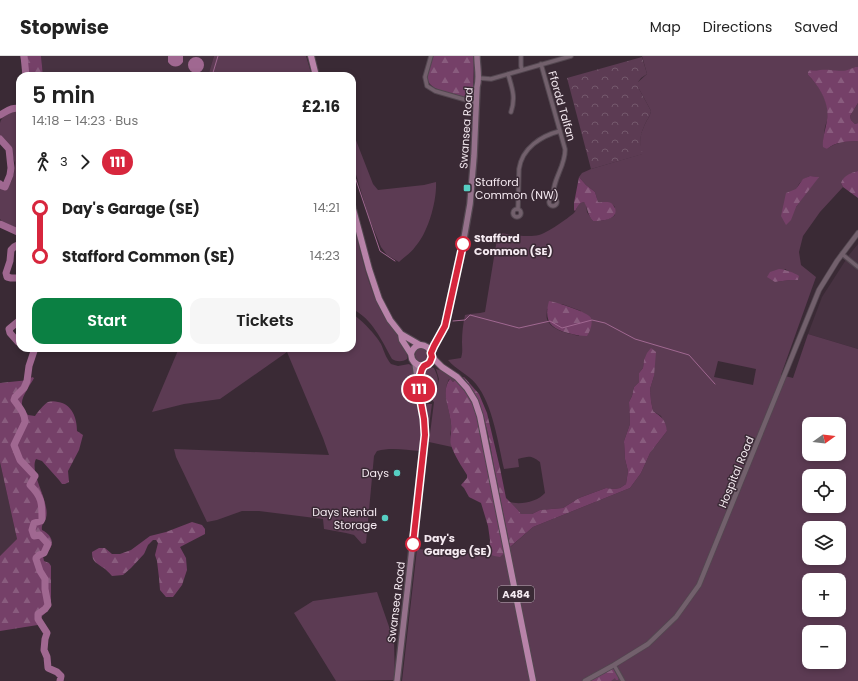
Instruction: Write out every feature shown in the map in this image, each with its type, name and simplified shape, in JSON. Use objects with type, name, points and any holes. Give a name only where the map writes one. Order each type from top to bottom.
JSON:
[{"type":"main road","points":[[311,56],[315,72]]},
{"type":"main road","name":"Swansea Road","points":[[432,355],[447,318],[469,211],[474,156],[477,87],[479,78],[477,56]]},
{"type":"main road","name":"A484","points":[[356,220],[371,276],[379,298],[390,320],[401,334],[430,349],[432,355],[442,367],[457,377],[467,388],[475,401],[480,416],[533,681]]},
{"type":"main road","name":"A484","points":[[401,334],[402,340],[415,363],[418,365],[442,367]]},
{"type":"main road","points":[[411,354],[413,349],[437,340]]},
{"type":"main road","points":[[426,365],[432,355]]},
{"type":"main road","name":"Swansea Road","points":[[397,681],[425,435],[424,419],[415,363]]},
{"type":"main road","name":"Swansea Road","points":[[418,383],[426,365]]},
{"type":"street","points":[[431,56],[425,77],[427,86],[435,91],[477,103]]},
{"type":"street","points":[[521,56],[522,70]]},
{"type":"street","points":[[479,78],[489,79],[571,56]]},
{"type":"street","name":"Ffordd Talfan","points":[[541,64],[565,149],[565,156],[554,185],[553,198]]},
{"type":"street","points":[[508,74],[514,97],[511,112]]},
{"type":"street","points":[[518,209],[519,169],[524,155],[538,140],[560,131]]},
{"type":"street","name":"Hospital Road","points":[[585,681],[614,665],[654,639],[676,617],[699,585],[819,290],[827,275],[858,233]]},
{"type":"street","points":[[842,254],[858,267]]},
{"type":"street","points":[[614,665],[623,681]]},
{"type":"shaded area","points":[[41,56],[214,56],[209,72],[43,72]]},
{"type":"shaded area","points":[[168,56],[183,56],[183,62],[178,66],[173,66],[168,62]]},
{"type":"shaded area","points":[[196,57],[202,59],[204,65],[202,71],[190,71],[188,65],[190,59]]},
{"type":"shaded area","points":[[858,244],[858,349],[808,334],[822,297],[849,255]]},
{"type":"shaded area","points":[[0,462],[17,539],[0,556]]},
{"type":"green space","points":[[20,56],[41,56],[43,72],[24,72]]},
{"type":"green space","points":[[214,56],[306,56],[311,72],[209,72]]},
{"type":"green space","points":[[433,56],[474,56],[473,98],[469,99],[444,92],[432,86],[428,82],[427,77]]},
{"type":"green space","points":[[642,56],[858,56],[858,67],[855,67],[849,71],[810,70],[808,75],[822,93],[828,108],[823,143],[827,149],[838,143],[858,141],[858,171],[850,174],[841,183],[843,187],[820,212],[803,236],[799,252],[801,265],[816,277],[781,375],[793,378],[808,334],[858,349],[858,681],[402,681],[417,549],[500,556],[533,527],[630,488],[641,473],[650,453],[667,431],[661,416],[653,411],[650,389],[654,376],[644,360],[643,368],[639,373],[639,382],[634,387],[629,402],[630,424],[624,441],[625,459],[628,471],[626,484],[620,488],[606,488],[579,498],[563,508],[540,510],[532,514],[521,514],[509,502],[519,503],[533,501],[545,493],[540,462],[532,457],[525,457],[518,459],[519,467],[504,469],[487,402],[476,384],[448,360],[461,358],[462,332],[465,315],[485,312],[498,233],[524,236],[543,234],[567,219],[574,213],[579,205],[584,202],[586,204],[587,212],[593,221],[608,219],[615,215],[615,207],[612,204],[598,202],[595,192],[579,177],[582,173],[591,169],[642,154],[640,144],[641,136],[651,111],[638,87],[638,82],[647,74]],"holes":[[[810,176],[818,177],[796,207],[797,188]],[[785,269],[798,280],[790,280],[775,282]],[[562,304],[581,311],[579,336],[561,331],[552,326],[547,319],[547,309]],[[718,361],[756,369],[753,385],[714,377]]]},
{"type":"green space","points":[[642,57],[647,74],[638,82],[638,87],[651,111],[641,136],[643,154],[591,169],[567,78]]},
{"type":"green space","points":[[858,67],[858,103],[850,116],[851,120],[855,124],[858,123],[858,141],[838,143],[827,149],[823,147],[823,144],[827,120],[827,107],[823,95],[808,75],[808,72],[810,70],[843,71]]},
{"type":"green space","points":[[858,103],[858,123],[855,124],[851,120],[850,116]]},
{"type":"green space","points":[[16,112],[16,228],[0,219],[0,188],[3,188],[11,182],[14,174],[15,163],[9,146],[0,136],[0,123],[2,118]]},
{"type":"green space","points":[[356,140],[373,184],[378,190],[424,185],[436,182],[435,198],[431,216],[424,234],[413,249],[399,262],[387,255],[381,247],[369,218],[356,174]]},
{"type":"green space","points":[[858,171],[858,198],[843,187],[841,183],[846,176]]},
{"type":"green space","points":[[810,176],[819,177],[796,207],[791,220],[786,225],[781,216],[786,193],[796,189],[803,179]]},
{"type":"green space","points":[[579,177],[595,192],[598,202],[608,202],[612,204],[616,212],[612,217],[605,220],[593,221],[584,202],[579,204],[575,211],[574,210]]},
{"type":"green space","points":[[356,234],[373,293],[384,316],[402,343],[407,354],[407,359],[398,361],[392,359],[371,324],[356,311]]},
{"type":"green space","points":[[779,269],[787,270],[799,276],[798,280],[775,282],[767,277],[770,272]]},
{"type":"green space","points":[[549,301],[572,308],[589,316],[592,323],[587,336],[568,333],[552,326],[547,313]]},
{"type":"green space","points":[[356,316],[376,336],[391,364],[398,366],[409,364],[413,367],[415,388],[421,417],[422,435],[420,451],[388,449],[377,451],[374,456],[366,543],[362,544],[354,535],[324,529],[323,519],[259,511],[242,511],[207,522],[176,457],[174,449],[329,455],[287,352],[356,352]]},
{"type":"green space","points":[[422,348],[427,350],[429,355],[427,360],[422,362],[417,360],[415,355],[417,350]]},
{"type":"green space","points":[[651,348],[656,352],[654,376],[650,389],[651,401],[653,411],[663,420],[667,431],[650,453],[641,473],[630,488],[533,527],[510,547],[485,422],[476,398],[463,377],[479,394],[487,413],[506,498],[521,514],[532,514],[540,510],[563,508],[579,498],[606,488],[620,488],[626,484],[628,471],[625,459],[624,441],[630,424],[629,402],[634,387],[639,382],[639,373],[643,368],[644,360]]},
{"type":"green space","points":[[177,352],[287,352],[220,399],[184,404],[152,412]]},
{"type":"green space","points":[[430,367],[434,368],[438,383],[429,400],[424,402],[422,389],[423,378],[425,369]]},
{"type":"green space","points":[[436,369],[446,372],[456,379],[453,382],[449,379],[446,390],[451,425],[450,436],[452,447],[429,442],[434,402],[432,400],[432,395],[437,389],[439,379]]},
{"type":"green space","points":[[32,377],[34,378],[22,401],[23,407],[28,415],[35,416],[48,402],[54,401],[63,403],[73,412],[77,431],[83,435],[79,450],[68,471],[69,482],[62,484],[42,461],[36,459],[35,463],[36,478],[43,496],[47,515],[42,525],[42,530],[49,536],[52,542],[50,549],[43,556],[44,561],[49,563],[51,566],[51,601],[48,611],[42,616],[41,620],[44,624],[0,631],[0,556],[17,539],[0,462],[0,383],[29,380]]},
{"type":"green space","points":[[450,379],[453,382],[456,379],[463,386],[476,411],[505,552],[500,557],[489,555],[490,540],[488,526],[481,503],[469,497],[461,485],[467,478],[467,475],[456,457],[450,442],[451,424],[446,401],[446,389]]},
{"type":"green space","points":[[426,404],[432,404],[429,426],[427,426],[424,406]]},
{"type":"green space","points":[[192,522],[202,525],[205,529],[205,534],[180,547],[186,558],[187,570],[182,585],[173,597],[166,597],[160,590],[155,555],[158,543],[156,540],[153,540],[148,545],[144,554],[123,575],[112,576],[93,559],[92,552],[99,548],[105,548],[112,554],[120,554],[131,550],[150,536],[166,532]]},
{"type":"green space","points":[[377,592],[394,641],[395,680],[336,681],[294,613],[313,601]]},
{"type":"green space","points":[[613,667],[619,677],[618,680],[615,678],[611,681],[589,681]]},
{"type":"waterway","points":[[24,56],[26,72]]},
{"type":"waterway","points":[[213,72],[218,56]]},
{"type":"waterway","points":[[0,115],[16,108]]},
{"type":"waterway","points":[[0,139],[9,149],[11,168],[5,187],[0,184]]},
{"type":"waterway","points":[[356,180],[380,251],[395,261]]},
{"type":"waterway","points":[[0,224],[16,231]]},
{"type":"waterway","points":[[16,246],[11,250],[10,261],[6,273],[7,277],[16,278]]},
{"type":"waterway","points":[[453,321],[465,320],[470,315],[519,328],[550,321],[562,328],[592,320],[605,323],[635,339],[689,355],[715,384]]},
{"type":"waterway","points":[[16,323],[9,329],[10,333],[16,340]]},
{"type":"waterway","points":[[34,352],[29,366],[27,381],[24,388],[14,400],[23,413],[25,419],[14,445],[20,460],[35,476],[30,485],[37,493],[41,504],[42,519],[41,521],[34,523],[32,530],[34,536],[40,535],[48,544],[44,553],[36,558],[40,571],[45,579],[48,605],[38,614],[38,619],[47,633],[44,650],[47,657],[48,668],[57,672],[61,676],[60,681]]},
{"type":"bus line","name":"111","points":[[413,544],[425,435],[418,383],[422,369],[430,362],[432,357],[431,353],[445,326],[463,244]]},
{"type":"place","name":"Stafford Common (NW)","points":[[467,188]]},
{"type":"place","name":"Stafford Common (SE)","points":[[463,244]]},
{"type":"place","name":"Days","points":[[397,473]]},
{"type":"place","name":"Days Rental Storage","points":[[385,518]]},
{"type":"place","name":"Day's Garage (SE)","points":[[413,544]]}]
